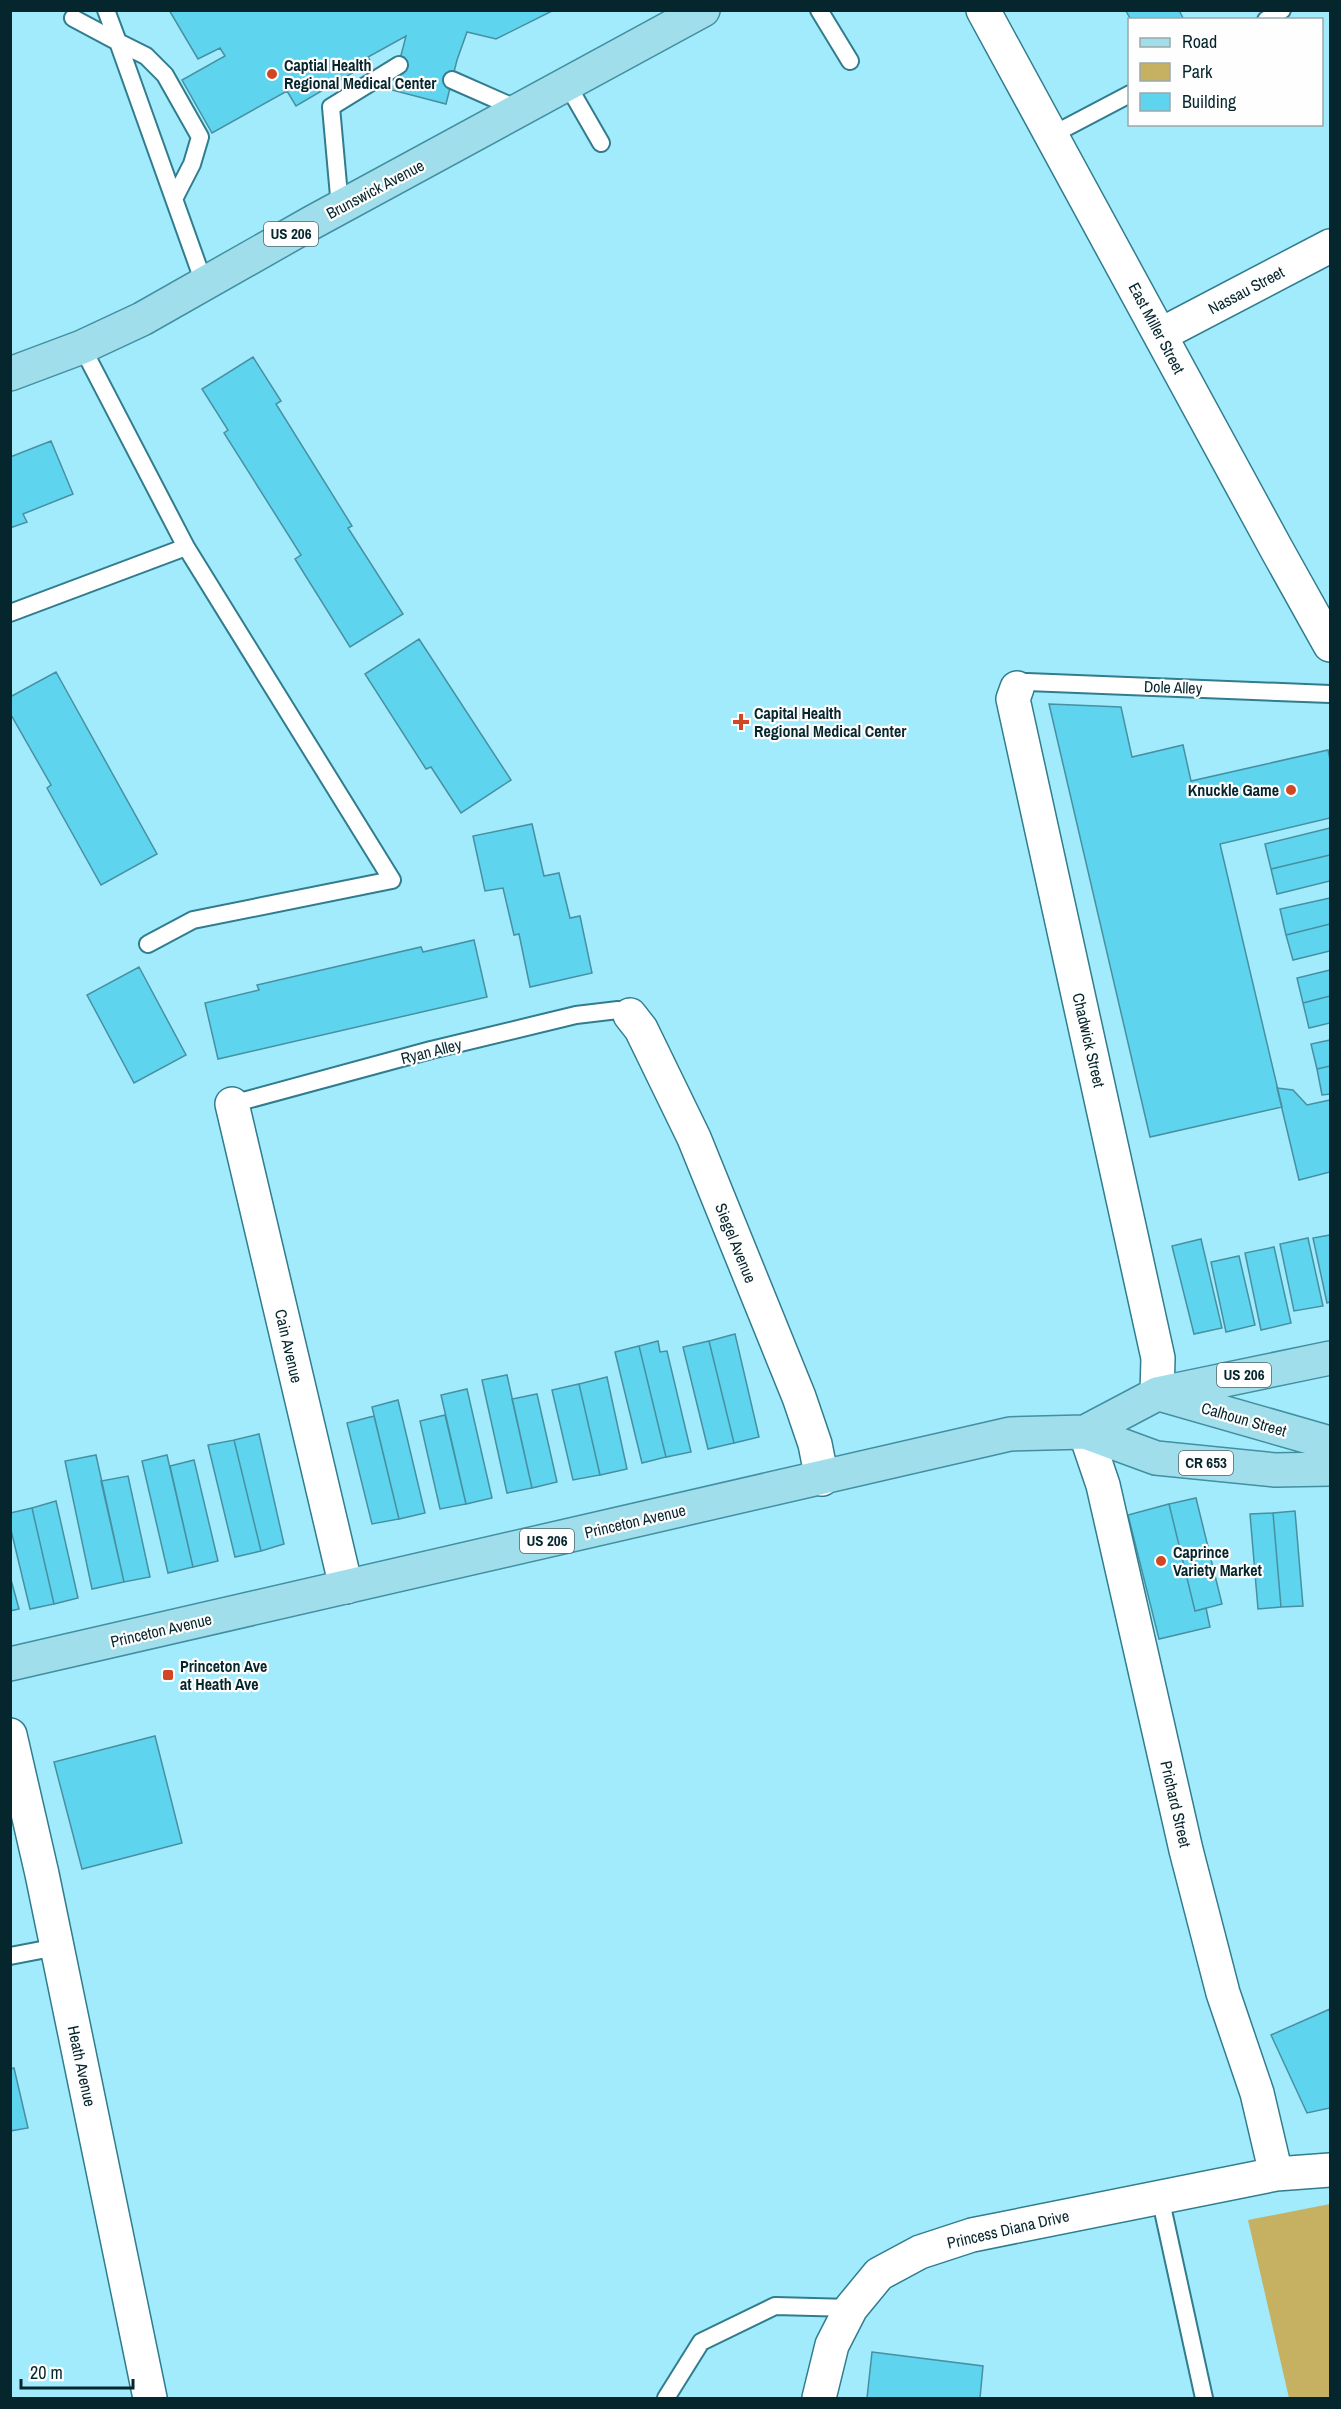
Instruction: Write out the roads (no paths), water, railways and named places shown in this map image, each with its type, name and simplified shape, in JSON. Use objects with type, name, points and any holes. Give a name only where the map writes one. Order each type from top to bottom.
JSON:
[{"type":"main road","name":"Brunswick Avenue","points":[[10,374],[82,347],[142,319],[340,207],[521,111],[703,10]]},
{"type":"main road","name":"US 206","points":[[1085,1432],[1158,1394],[1330,1358]]},
{"type":"main road","name":"Calhoun Street","points":[[1158,1394],[1330,1443]]},
{"type":"main road","name":"Princeton Avenue","points":[[10,1664],[1010,1434],[1085,1432]]},
{"type":"main road","name":"CR 653","points":[[1085,1432],[1156,1458],[1275,1470],[1330,1469]]},
{"type":"street","name":"East Miller Street","points":[[983,10],[1330,645]]},
{"type":"street","name":"Nassau Street","points":[[1160,335],[1330,246]]},
{"type":"street","name":"Chadwick Street","points":[[1017,688],[1013,699],[1158,1358],[1158,1394]]},
{"type":"street","name":"Siegel Avenue","points":[[630,1015],[641,1029],[694,1138],[799,1397],[815,1444],[822,1479]]},
{"type":"street","name":"Cain Avenue","points":[[232,1104],[346,1587]]},
{"type":"street","name":"Prichard Street","points":[[1085,1432],[1103,1485],[1186,1850],[1223,1993],[1257,2093],[1276,2174]]},
{"type":"street","name":"Heath Avenue","points":[[10,1735],[57,1947],[150,2398]]},
{"type":"street","name":"Princess Diana Drive","points":[[819,2398],[832,2344],[851,2308],[879,2274],[920,2252],[972,2235],[1160,2197],[1276,2174],[1330,2170]]},
{"type":"lane","points":[[106,10],[204,283]]},
{"type":"lane","points":[[819,10],[850,61]]},
{"type":"lane","points":[[1269,18],[1282,10]]},
{"type":"lane","points":[[73,18],[146,56],[165,75],[200,137],[192,164],[174,199]]},
{"type":"lane","points":[[340,207],[331,107],[399,65]]},
{"type":"lane","points":[[452,80],[521,111]]},
{"type":"lane","points":[[567,84],[601,142]]},
{"type":"lane","points":[[1052,135],[1128,94]]},
{"type":"lane","points":[[82,347],[186,547],[392,880],[193,920],[148,944]]},
{"type":"lane","points":[[10,613],[186,547]]},
{"type":"lane","name":"Dole Alley","points":[[1017,688],[1027,682],[1330,694]]},
{"type":"lane","name":"Ryan Alley","points":[[232,1104],[431,1050],[576,1015],[618,1010],[630,1015]]},
{"type":"lane","points":[[10,1956],[57,1947]]},
{"type":"lane","points":[[1160,2197],[1204,2398]]},
{"type":"lane","points":[[666,2398],[701,2342],[774,2306],[851,2308]]},
{"type":"place","name":"Captial Health Regional Medical Center","points":[[272,74]]},
{"type":"place","name":"Capital Health Regional Medical Center","points":[[741,722]]},
{"type":"place","name":"Knuckle Game","points":[[1291,790]]},
{"type":"place","name":"Caprince Variety Market","points":[[1161,1561]]},
{"type":"place","name":"Princeton Ave at Heath Ave","points":[[168,1675]]}]
